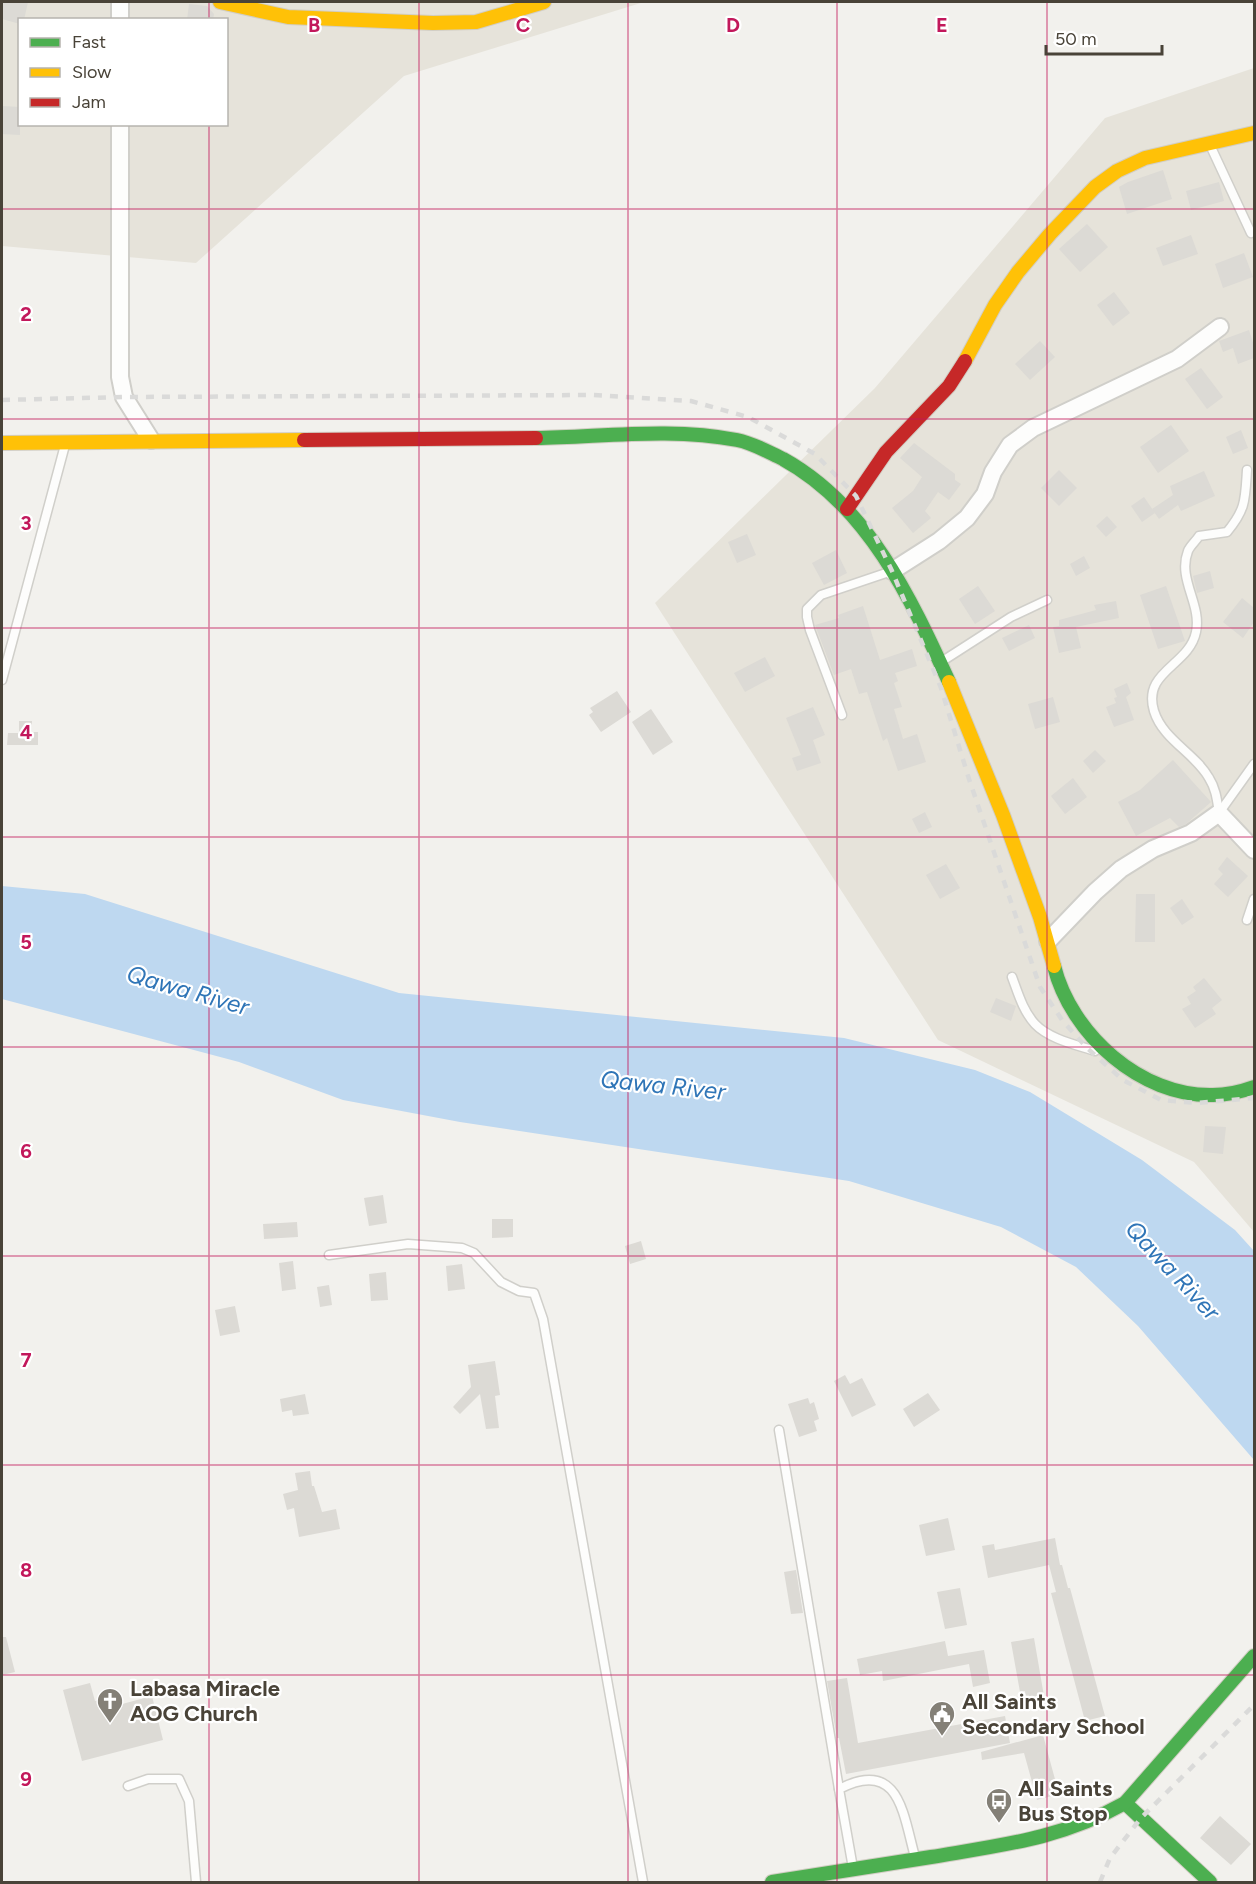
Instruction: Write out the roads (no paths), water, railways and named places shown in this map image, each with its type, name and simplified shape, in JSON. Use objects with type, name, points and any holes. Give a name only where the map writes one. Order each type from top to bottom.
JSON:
[{"type":"street","points":[[120,2],[120,18]]},
{"type":"street","points":[[220,2],[288,17],[433,23],[476,22],[544,2]]},
{"type":"street","points":[[120,126],[120,377],[124,398],[151,440]]},
{"type":"street","points":[[847,508],[886,452],[949,386],[995,305],[1018,272],[1080,201],[1117,171],[1145,158],[1210,145],[1254,133]]},
{"type":"street","points":[[892,571],[939,541],[967,518],[985,494],[993,472],[1010,446],[1033,428],[1177,359],[1220,327]]},
{"type":"street","points":[[2,443],[533,438],[639,432],[692,434],[745,442],[785,461],[819,484],[847,508],[871,538],[892,571],[940,662],[997,796],[1048,941],[1059,983],[1071,1007],[1096,1041],[1133,1070],[1177,1090],[1201,1095],[1230,1095],[1254,1087]]},
{"type":"street","points":[[1048,941],[1095,892],[1121,869],[1153,849],[1191,833],[1219,813],[1254,850]]},
{"type":"street","points":[[772,1882],[1016,1843],[1058,1833],[1098,1818],[1125,1803],[1254,1656]]},
{"type":"street","points":[[1125,1803],[1210,1882]]},
{"type":"lane","points":[[1210,145],[1251,233]]},
{"type":"lane","points":[[2,680],[66,442]]},
{"type":"lane","points":[[1219,813],[1216,793],[1208,776],[1166,732],[1154,713],[1152,697],[1158,678],[1189,651],[1196,632],[1197,612],[1188,587],[1186,569],[1188,551],[1199,536],[1227,532],[1241,515],[1246,492],[1247,470]]},
{"type":"lane","points":[[842,715],[810,630],[807,609],[820,595],[892,571]]},
{"type":"lane","points":[[940,662],[1011,617],[1047,600]]},
{"type":"lane","points":[[1219,813],[1254,764]]},
{"type":"lane","points":[[1247,920],[1254,899]]},
{"type":"lane","points":[[1012,977],[1025,1010],[1036,1026],[1055,1037],[1113,1056]]},
{"type":"lane","points":[[329,1255],[408,1244],[462,1248],[474,1253],[501,1282],[519,1291],[534,1293],[543,1319],[643,1882]]},
{"type":"lane","points":[[779,1430],[853,1868]]},
{"type":"lane","points":[[128,1786],[148,1779],[178,1779],[189,1800],[196,1882]]},
{"type":"lane","points":[[839,1789],[869,1779],[883,1782],[890,1788],[896,1796],[906,1822],[916,1860]]},
{"type":"water","name":"Qawa River","points":[[2,886],[85,894],[399,993],[844,1038],[975,1070],[1030,1092],[1142,1160],[1235,1230],[1254,1251],[1254,1460],[1138,1326],[1076,1267],[1001,1227],[849,1181],[460,1122],[343,1100],[239,1062],[2,999]]},
{"type":"railway","points":[[2,400],[124,397],[592,395],[691,401],[748,417],[815,454],[856,496],[892,571],[941,688],[969,779],[1040,987],[1062,1020],[1087,1048],[1123,1080],[1161,1100],[1197,1103],[1254,1098]]},
{"type":"railway","points":[[1100,1882],[1110,1858],[1141,1818],[1254,1705]]},
{"type":"place","name":"Labasa Miracle AOG Church","points":[[110,1724]]},
{"type":"place","name":"All Saints Secondary School","points":[[942,1737]]},
{"type":"place","name":"All Saints Bus Stop","points":[[999,1824]]}]
